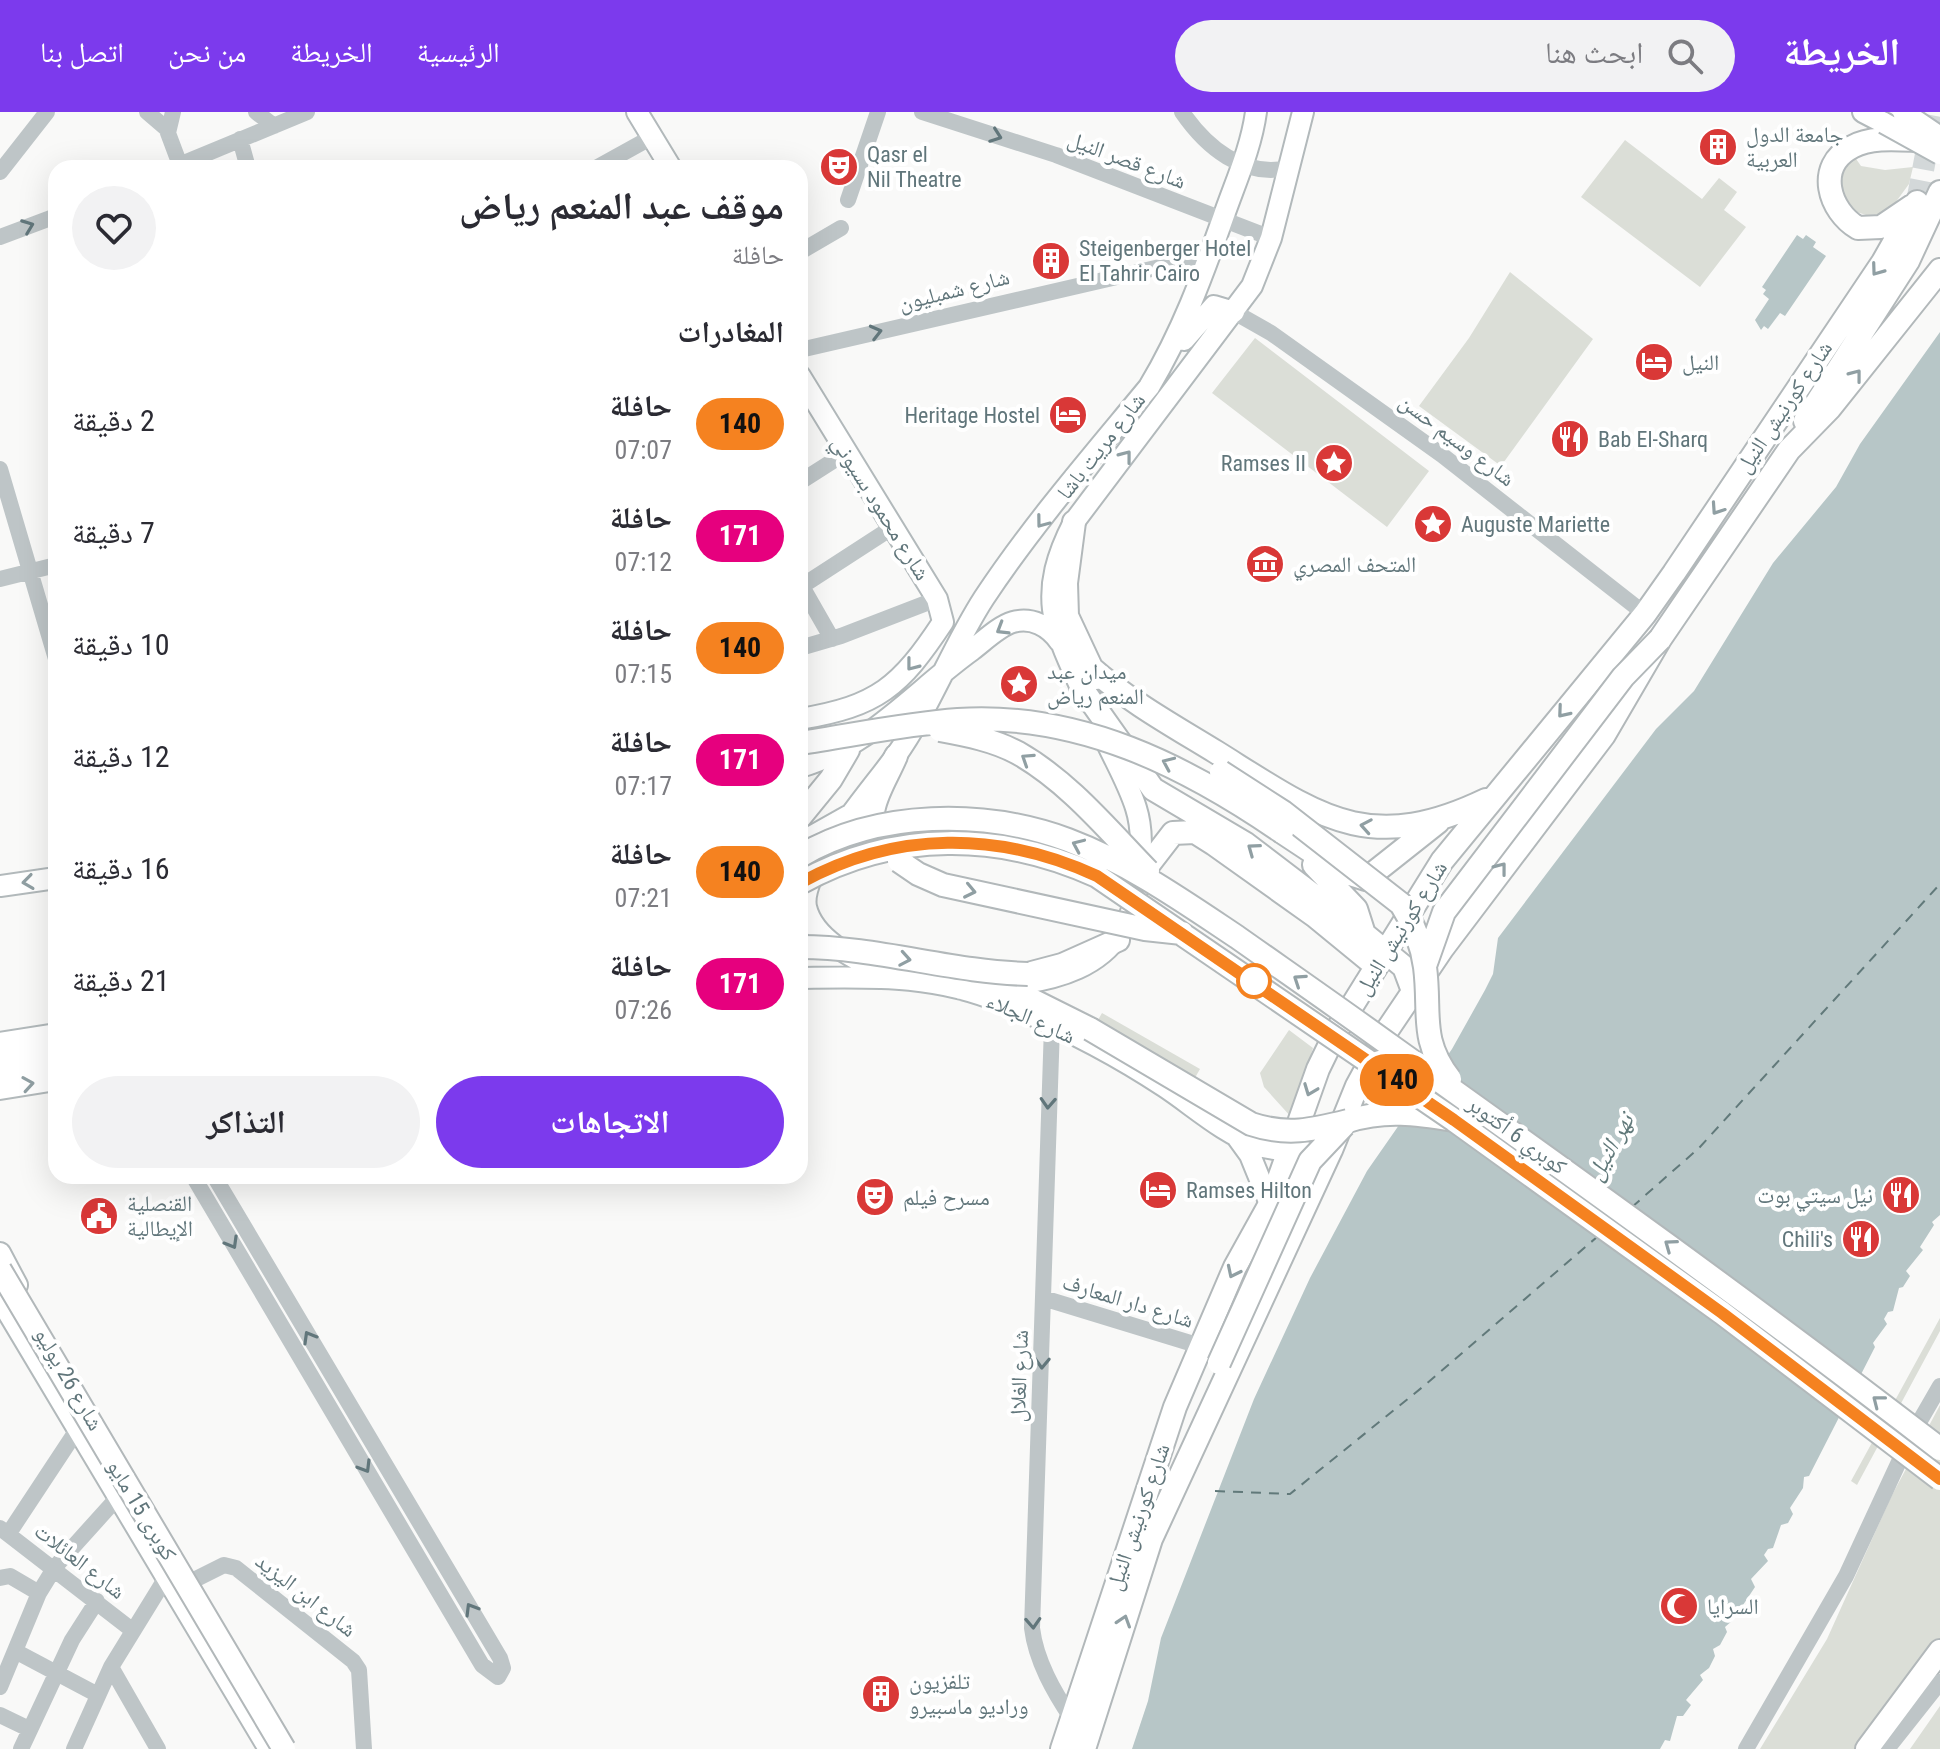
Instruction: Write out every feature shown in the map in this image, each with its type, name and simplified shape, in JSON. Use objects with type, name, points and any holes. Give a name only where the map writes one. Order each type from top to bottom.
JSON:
[{"type":"highway","name":"شارع كورنيش النيل","points":[[1062,1749],[1175,1407],[1235,1267],[1267,1209],[1318,1069],[1381,958],[1442,861],[1645,614],[1883,262],[1917,202],[1881,227],[1858,228],[1836,210],[1829,182],[1841,155],[1852,146],[1883,140],[1915,140]]},
{"type":"highway","points":[[1789,450],[1914,250],[1940,192]]},
{"type":"highway","name":"شارع كورنيش النيل","points":[[1084,1749],[1151,1539],[1331,1150],[1357,1086],[1413,991],[1604,735],[1660,639],[1789,450],[1830,408],[1940,270]]},
{"type":"highway","points":[[1750,458],[1773,473]]},
{"type":"highway","points":[[1074,522],[1066,583],[1067,616],[1086,677],[1153,789],[1246,844],[1364,934],[1381,958]]},
{"type":"highway","points":[[1425,968],[1444,912],[1623,677],[1660,639]]},
{"type":"highway","points":[[1086,677],[1129,712],[1283,812],[1393,896],[1413,923],[1425,968],[1426,1022],[1434,1058],[1464,1098]]},
{"type":"highway","points":[[1086,677],[1274,791],[1327,816],[1375,829],[1408,827],[1442,818],[1492,797]]},
{"type":"highway","points":[[808,742],[917,725],[996,721],[1078,732],[1141,752],[1197,777],[1341,871],[1366,879],[1442,818]]},
{"type":"highway","points":[[917,725],[984,739],[1017,752],[1045,771],[1166,889]]},
{"type":"highway","points":[[808,807],[831,779],[848,750]]},
{"type":"highway","points":[[896,756],[876,801],[871,827],[885,849],[899,861],[943,885],[1145,929],[1185,934]]},
{"type":"highway","name":"كوبري 6 أكتوبر","points":[[808,853],[873,826],[950,819],[985,821],[1066,839],[1166,889],[1737,1292],[1940,1449]]},
{"type":"highway","points":[[1139,877],[1173,833],[1195,832],[1381,958],[1404,967],[1413,991]]},
{"type":"highway","points":[[1282,832],[1356,909],[1364,934]]},
{"type":"highway","name":"كوبري 6 أكتوبر","points":[[808,879],[858,856],[895,846],[981,842],[1021,848],[1060,859],[1131,896],[1454,1120],[1722,1313],[1940,1479]]},
{"type":"highway","points":[[1442,861],[1450,899],[1467,915]]},
{"type":"highway","points":[[808,948],[859,951],[970,971],[1028,974],[1062,965],[1118,940]]},
{"type":"highway","points":[[1002,1002],[1032,1000],[1090,1029],[1251,1124],[1276,1132],[1295,1133],[1372,1113],[1395,1112],[1454,1120]]},
{"type":"highway","points":[[0,1056],[48,1048]]},
{"type":"highway","points":[[0,1072],[48,1065]]},
{"type":"highway","points":[[1169,1497],[1185,1432],[1310,1161],[1348,1121]]},
{"type":"highway","points":[[1267,1209],[1290,1206],[1297,1210],[1296,1225]]},
{"type":"highway","name":"كوبرى 15 مايو","points":[[0,1270],[284,1749]]},
{"type":"highway","points":[[1867,1749],[1940,1651]]},
{"type":"main road","points":[[637,112],[666,160]]},
{"type":"main road","name":"شارع مريت باشا","points":[[808,883],[851,814],[896,756],[984,598],[1149,387],[1169,354],[1212,255],[1243,165],[1256,112]]},
{"type":"main road","name":"شارع مريت باشا","points":[[1065,649],[1053,610],[1051,580],[1074,522],[1252,286],[1271,238],[1303,112]]},
{"type":"main road","points":[[1863,112],[1940,154]]},
{"type":"main road","points":[[1903,112],[1940,137]]},
{"type":"main road","points":[[1169,354],[1214,306],[1234,312]]},
{"type":"main road","name":"شارع محمود بسيوني","points":[[808,389],[937,599]]},
{"type":"main road","points":[[808,717],[854,706],[881,695],[900,681],[943,622],[937,599]]},
{"type":"main road","points":[[808,764],[848,750],[940,673],[1010,623],[1027,620],[1043,624],[1086,677],[1136,808],[1142,836],[1139,877],[1131,913],[1118,940],[1098,958],[1066,974],[1036,983],[961,989]]},
{"type":"main road","points":[[808,838],[851,814]]},
{"type":"main road","points":[[0,886],[48,879]]},
{"type":"main road","points":[[808,932],[888,975]]},
{"type":"main road","name":"شارع مريت باشا","points":[[808,934],[818,952],[808,968]]},
{"type":"main road","name":"شارع الجلاء","points":[[808,975],[888,975],[961,989],[1002,1002],[1163,1086],[1237,1137],[1261,1146],[1331,1150]]},
{"type":"main road","points":[[0,1043],[48,1035]]},
{"type":"main road","points":[[0,1089],[48,1081]]},
{"type":"main road","name":"شارع الجلاء","points":[[1237,1137],[1250,1155],[1267,1209]]},
{"type":"main road","name":"شارع 26 يوليو","points":[[0,1253],[42,1334],[292,1749]]},
{"type":"main road","points":[[5,1312],[15,1311],[25,1300]]},
{"type":"main road","name":"شارع 26 يوليو","points":[[5,1312],[269,1749]]},
{"type":"street","points":[[0,172],[47,112]]},
{"type":"street","points":[[147,112],[168,130]]},
{"type":"street","points":[[173,112],[168,130],[175,160]]},
{"type":"street","points":[[256,112],[274,126]]},
{"type":"street","points":[[190,160],[307,112]]},
{"type":"street","points":[[848,200],[878,112]]},
{"type":"street","name":"شارع قصر النيل","points":[[922,112],[1056,155],[1271,238]]},
{"type":"street","points":[[1182,112],[1219,153],[1243,165],[1267,171],[1288,168]]},
{"type":"street","points":[[610,160],[652,137]]},
{"type":"street","points":[[240,139],[246,160]]},
{"type":"street","points":[[0,237],[48,219]]},
{"type":"street","points":[[808,247],[841,228]]},
{"type":"street","name":"شارع شمبليون","points":[[808,348],[1212,255]]},
{"type":"street","name":"شارع وسيم حسن","points":[[1234,312],[1271,333],[1442,455],[1645,614]]},
{"type":"street","points":[[808,477],[847,452]]},
{"type":"street","points":[[0,469],[48,634]]},
{"type":"street","points":[[808,581],[893,527]]},
{"type":"street","points":[[0,579],[48,567]]},
{"type":"street","points":[[808,597],[832,639]]},
{"type":"street","points":[[808,646],[937,599]]},
{"type":"street","name":"شارع الغلال","points":[[1052,1026],[1032,1628],[1043,1667],[1072,1719]]},
{"type":"street","points":[[198,1184],[482,1665],[498,1677],[503,1668],[500,1658],[219,1184]]},
{"type":"street","name":"شارع دار المعارف","points":[[1043,1298],[1200,1346]]},
{"type":"street","points":[[5,1312],[42,1334]]},
{"type":"street","points":[[309,1374],[325,1365]]},
{"type":"street","points":[[1746,1749],[1840,1588],[1910,1438],[1940,1386]]},
{"type":"street","points":[[4,1531],[77,1430]]},
{"type":"street","points":[[0,1687],[39,1593],[55,1567],[118,1497]]},
{"type":"street","name":"شارع العائلات","points":[[4,1531],[55,1567],[132,1630]]},
{"type":"street","name":"شارع ابن اليزيد","points":[[192,1581],[224,1565],[236,1568],[353,1661],[359,1670],[364,1749]]},
{"type":"street","points":[[0,1578],[10,1576],[39,1593]]},
{"type":"street","points":[[74,1749],[111,1667],[167,1576]]},
{"type":"street","points":[[21,1749],[56,1673],[97,1601]]},
{"type":"street","points":[[15,1651],[98,1695]]},
{"type":"street","points":[[111,1667],[158,1749]]},
{"type":"street","points":[[1887,1749],[1940,1682]]},
{"type":"street","points":[[1901,1749],[1940,1699]]},
{"type":"street","points":[[0,1715],[29,1729]]},
{"type":"shaded area","points":[[1625,140],[1702,199],[1719,178],[1737,192],[1724,210],[1746,227],[1700,287],[1581,197]]},
{"type":"shaded area","points":[[1854,156],[1861,166],[1885,170],[1913,167],[1909,184],[1887,214],[1866,215],[1847,209],[1838,192],[1838,173]]},
{"type":"shaded area","points":[[1510,272],[1593,339],[1501,466],[1419,406],[1469,338]]},
{"type":"shaded area","points":[[1255,338],[1429,471],[1387,527],[1212,393]]},
{"type":"shaded area","points":[[1102,1013],[1200,1069],[1192,1083],[1094,1027]]},
{"type":"shaded area","points":[[1289,1030],[1313,1048],[1292,1118],[1264,1087],[1260,1073]]},
{"type":"shaded area","points":[[1940,1318],[1940,1331],[1857,1485],[1851,1481]]},
{"type":"shaded area","points":[[1940,1405],[1940,1639],[1860,1749],[1760,1749],[1827,1639],[1891,1497]]},
{"type":"shaded area","points":[[1940,1706],[1940,1749],[1910,1749]]},
{"type":"water","points":[[1797,235],[1803,239],[1806,235],[1816,242],[1813,247],[1826,256],[1785,316],[1780,313],[1768,329],[1764,326],[1761,330],[1755,320],[1769,299],[1763,294],[1766,290],[1762,287]]},
{"type":"water","name":"نهر النيل","points":[[1940,332],[1940,1215],[1932,1222],[1934,1225],[1920,1247],[1923,1250],[1906,1271],[1910,1276],[1899,1288],[1893,1311],[1888,1312],[1884,1319],[1887,1324],[1873,1343],[1875,1347],[1809,1476],[1804,1477],[1803,1488],[1790,1508],[1793,1514],[1788,1523],[1781,1525],[1773,1548],[1764,1555],[1768,1561],[1751,1579],[1755,1587],[1725,1627],[1727,1632],[1720,1645],[1713,1649],[1715,1656],[1709,1668],[1700,1675],[1703,1680],[1686,1700],[1691,1705],[1683,1716],[1677,1716],[1670,1741],[1665,1740],[1660,1749],[1132,1749],[1148,1701],[1161,1638],[1254,1399],[1310,1278],[1367,1171],[1452,1049],[1485,990],[1493,974],[1498,938],[1656,729],[1694,691],[1773,563],[1836,487],[1860,444]]},
{"type":"ferry route","points":[[1632,1207],[1699,1148],[1940,884]]},
{"type":"ferry route","points":[[1215,1491],[1290,1494],[1425,1385],[1597,1237]]},
{"type":"tunnel","points":[[1917,202],[1934,112]]},
{"type":"bus line","name":"140","points":[[808,878],[858,856],[895,846],[940,842],[981,842],[1021,848],[1060,859],[1097,876],[1131,896],[1454,1120],[1722,1313],[1940,1479]]},
{"type":"place","name":"جامعة الدول العربية","points":[[1718,147]]},
{"type":"place","name":"Qasr el Nil Theatre","points":[[839,167]]},
{"type":"place","name":"Steigenberger Hotel El Tahrir Cairo","points":[[1051,261]]},
{"type":"place","name":"النيل","points":[[1654,362]]},
{"type":"place","name":"Heritage Hostel","points":[[1068,415]]},
{"type":"place","name":"Bab El-Sharq","points":[[1570,439]]},
{"type":"place","name":"Ramses II","points":[[1334,463]]},
{"type":"place","name":"Auguste Mariette","points":[[1433,524]]},
{"type":"place","name":"المتحف المصري","points":[[1265,564]]},
{"type":"place","name":"ميدان عبد المنعم رياض","points":[[1019,684]]},
{"type":"place","name":"Ramses Hilton","points":[[1158,1190]]},
{"type":"place","name":"نيل سيتي بوت","points":[[1901,1195]]},
{"type":"place","name":"مسرح فيلم","points":[[875,1197]]},
{"type":"place","name":"القنصلية الإيطالية","points":[[99,1216]]},
{"type":"place","name":"Chili's","points":[[1861,1239]]},
{"type":"place","name":"السرايا","points":[[1679,1606]]},
{"type":"place","name":"تلفزيون وراديو ماسبيرو","points":[[881,1694]]}]
